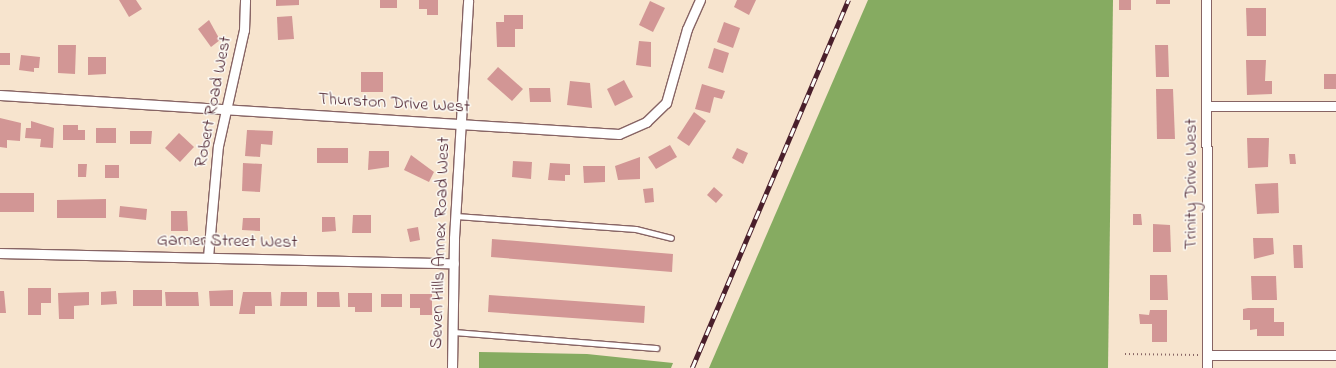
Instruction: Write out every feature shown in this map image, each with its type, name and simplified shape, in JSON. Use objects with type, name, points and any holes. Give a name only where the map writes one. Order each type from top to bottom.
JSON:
[{"type":"street","name":"Robert Road West","points":[[208,257],[218,146],[244,30],[245,0]]},
{"type":"street","name":"Seven Hills Annex Road West","points":[[452,368],[456,216],[468,0]]},
{"type":"street","name":"Thurston Drive West","points":[[0,94],[225,111],[461,124],[605,135],[632,130],[657,113],[672,90],[687,29],[700,0]]},
{"type":"street","name":"Trinity Drive West","points":[[1206,0],[1207,368]]},
{"type":"street","points":[[1207,106],[1336,106]]},
{"type":"street","name":"Garner Street West","points":[[0,254],[454,263]]},
{"type":"street","points":[[1207,355],[1336,355]]},
{"type":"lane","points":[[456,216],[636,229],[671,238]]},
{"type":"lane","points":[[452,332],[656,348]]},
{"type":"path","points":[[1125,354],[1207,355]]},
{"type":"green space","points":[[868,0],[1113,0],[1108,368],[709,368]]},
{"type":"green space","points":[[479,352],[587,354],[673,363],[671,368],[479,368]]},
{"type":"building","points":[[119,0],[136,0],[142,9],[129,17]]},
{"type":"building","points":[[276,0],[299,0],[299,5],[276,6]]},
{"type":"building","points":[[380,0],[397,0],[397,8],[380,8]]},
{"type":"building","points":[[419,0],[438,0],[438,15],[427,15],[427,9],[419,9]]},
{"type":"building","points":[[737,0],[756,0],[749,15],[734,7]]},
{"type":"building","points":[[1119,0],[1131,0],[1131,10],[1119,10]]},
{"type":"building","points":[[1156,0],[1170,0],[1170,4],[1156,4]]},
{"type":"building","points":[[650,1],[665,8],[653,32],[639,25]]},
{"type":"building","points":[[1246,8],[1266,8],[1266,36],[1247,36]]},
{"type":"building","points":[[504,15],[523,15],[523,29],[515,29],[515,47],[497,47],[496,22],[504,22]]},
{"type":"building","points":[[292,16],[294,39],[278,40],[277,17]]},
{"type":"building","points":[[209,20],[220,40],[211,47],[198,29]]},
{"type":"building","points":[[724,22],[740,28],[733,48],[717,42]]},
{"type":"building","points":[[639,41],[651,42],[651,67],[636,65]]},
{"type":"building","points":[[58,45],[76,45],[75,74],[58,73]]},
{"type":"building","points":[[1155,45],[1168,45],[1169,77],[1156,77]]},
{"type":"building","points":[[714,48],[729,53],[723,73],[708,68]]},
{"type":"building","points":[[0,53],[10,53],[10,65],[0,65]]},
{"type":"building","points":[[21,55],[40,57],[39,68],[34,68],[34,72],[19,70]]},
{"type":"building","points":[[88,57],[106,57],[106,74],[88,75]]},
{"type":"building","points":[[1246,60],[1266,60],[1265,81],[1272,81],[1272,94],[1247,95]]},
{"type":"building","points":[[498,67],[523,89],[512,101],[487,79]]},
{"type":"building","points":[[361,72],[383,72],[383,92],[361,92]]},
{"type":"building","points":[[1324,74],[1336,74],[1336,89],[1324,89]]},
{"type":"building","points":[[624,80],[633,97],[615,106],[607,89]]},
{"type":"building","points":[[570,81],[590,83],[592,108],[567,105]]},
{"type":"building","points":[[702,84],[725,91],[722,99],[714,97],[710,113],[695,109]]},
{"type":"building","points":[[529,88],[550,88],[551,102],[530,102]]},
{"type":"building","points":[[1156,89],[1173,89],[1175,139],[1157,139]]},
{"type":"building","points":[[694,112],[706,121],[689,146],[677,138]]},
{"type":"building","points":[[0,118],[21,123],[20,141],[7,140],[7,148],[0,147]]},
{"type":"building","points":[[31,121],[54,128],[53,148],[40,147],[41,139],[25,138],[26,128],[31,128]]},
{"type":"building","points":[[63,125],[78,125],[78,130],[85,130],[85,140],[63,140]]},
{"type":"building","points":[[96,128],[116,128],[116,143],[96,143]]},
{"type":"building","points":[[247,130],[273,131],[272,145],[261,144],[260,157],[245,156]]},
{"type":"building","points":[[130,131],[152,131],[151,144],[130,144]]},
{"type":"building","points":[[179,133],[194,147],[180,162],[165,148]]},
{"type":"building","points":[[1247,138],[1269,138],[1268,167],[1248,168]]},
{"type":"building","points":[[670,145],[677,157],[656,169],[648,157]]},
{"type":"building","points":[[317,148],[348,148],[348,163],[317,163]]},
{"type":"building","points":[[737,148],[748,153],[743,164],[732,158]]},
{"type":"building","points":[[369,151],[389,151],[389,167],[368,170]]},
{"type":"building","points":[[1289,154],[1295,154],[1296,164],[1290,164]]},
{"type":"building","points":[[411,155],[434,172],[429,182],[404,170]]},
{"type":"building","points":[[640,157],[640,179],[618,180],[615,166]]},
{"type":"building","points":[[513,161],[532,162],[531,179],[512,177]]},
{"type":"building","points":[[243,163],[262,164],[260,192],[242,191]]},
{"type":"building","points":[[550,163],[570,164],[570,175],[565,175],[565,181],[548,180]]},
{"type":"building","points":[[78,164],[87,164],[86,177],[78,177]]},
{"type":"building","points":[[105,165],[119,165],[119,178],[105,178]]},
{"type":"building","points":[[583,166],[605,166],[605,182],[584,183]]},
{"type":"building","points":[[1278,183],[1279,213],[1257,214],[1255,184]]},
{"type":"building","points":[[714,187],[723,195],[716,203],[707,195]]},
{"type":"building","points":[[653,188],[654,202],[645,203],[643,189]]},
{"type":"building","points":[[0,193],[34,193],[34,212],[0,212]]},
{"type":"building","points":[[106,199],[106,218],[57,218],[57,200]]},
{"type":"building","points":[[120,206],[147,209],[146,220],[119,217]]},
{"type":"building","points":[[171,211],[187,211],[188,231],[171,231]]},
{"type":"building","points":[[1133,214],[1141,214],[1142,225],[1133,225]]},
{"type":"building","points":[[353,215],[371,215],[371,233],[352,233]]},
{"type":"building","points":[[322,217],[335,217],[336,231],[322,232]]},
{"type":"building","points":[[243,218],[260,218],[260,231],[242,230]]},
{"type":"building","points":[[1153,224],[1170,225],[1171,252],[1153,252]]},
{"type":"building","points":[[418,227],[420,240],[410,242],[407,229]]},
{"type":"building","points":[[1253,238],[1273,238],[1274,254],[1254,259]]},
{"type":"building","points":[[492,239],[673,254],[672,272],[491,257]]},
{"type":"building","points":[[1293,245],[1302,245],[1303,268],[1294,268]]},
{"type":"building","points":[[1150,275],[1167,275],[1168,300],[1150,300]]},
{"type":"building","points":[[1251,276],[1276,276],[1277,300],[1252,300]]},
{"type":"building","points":[[28,288],[51,288],[51,303],[41,303],[41,315],[28,315]]},
{"type":"building","points":[[133,290],[162,290],[162,306],[133,306]]},
{"type":"building","points":[[233,290],[233,306],[210,306],[209,291]]},
{"type":"building","points":[[0,291],[4,291],[6,313],[0,313]]},
{"type":"building","points":[[116,291],[117,304],[101,305],[101,292]]},
{"type":"building","points":[[89,292],[89,305],[74,306],[74,319],[59,319],[58,293]]},
{"type":"building","points":[[165,292],[198,292],[199,306],[166,306]]},
{"type":"building","points":[[243,292],[271,292],[272,306],[255,306],[255,314],[239,314]]},
{"type":"building","points":[[281,292],[307,292],[307,306],[280,306]]},
{"type":"building","points":[[317,292],[339,292],[340,307],[317,307]]},
{"type":"building","points":[[348,293],[372,293],[372,312],[355,312],[355,307],[348,307]]},
{"type":"building","points":[[381,294],[402,294],[402,307],[381,307]]},
{"type":"building","points":[[410,294],[432,294],[432,315],[420,315],[420,308],[410,308]]},
{"type":"building","points":[[489,295],[645,306],[644,323],[488,312]]},
{"type":"building","points":[[1274,308],[1274,322],[1284,322],[1284,336],[1257,336],[1257,329],[1250,330],[1250,320],[1243,320],[1243,309]]},
{"type":"building","points":[[1150,310],[1167,310],[1167,342],[1152,342],[1152,324],[1140,324],[1139,314],[1149,315]]},
{"type":"railway","points":[[692,368],[848,0]]}]
